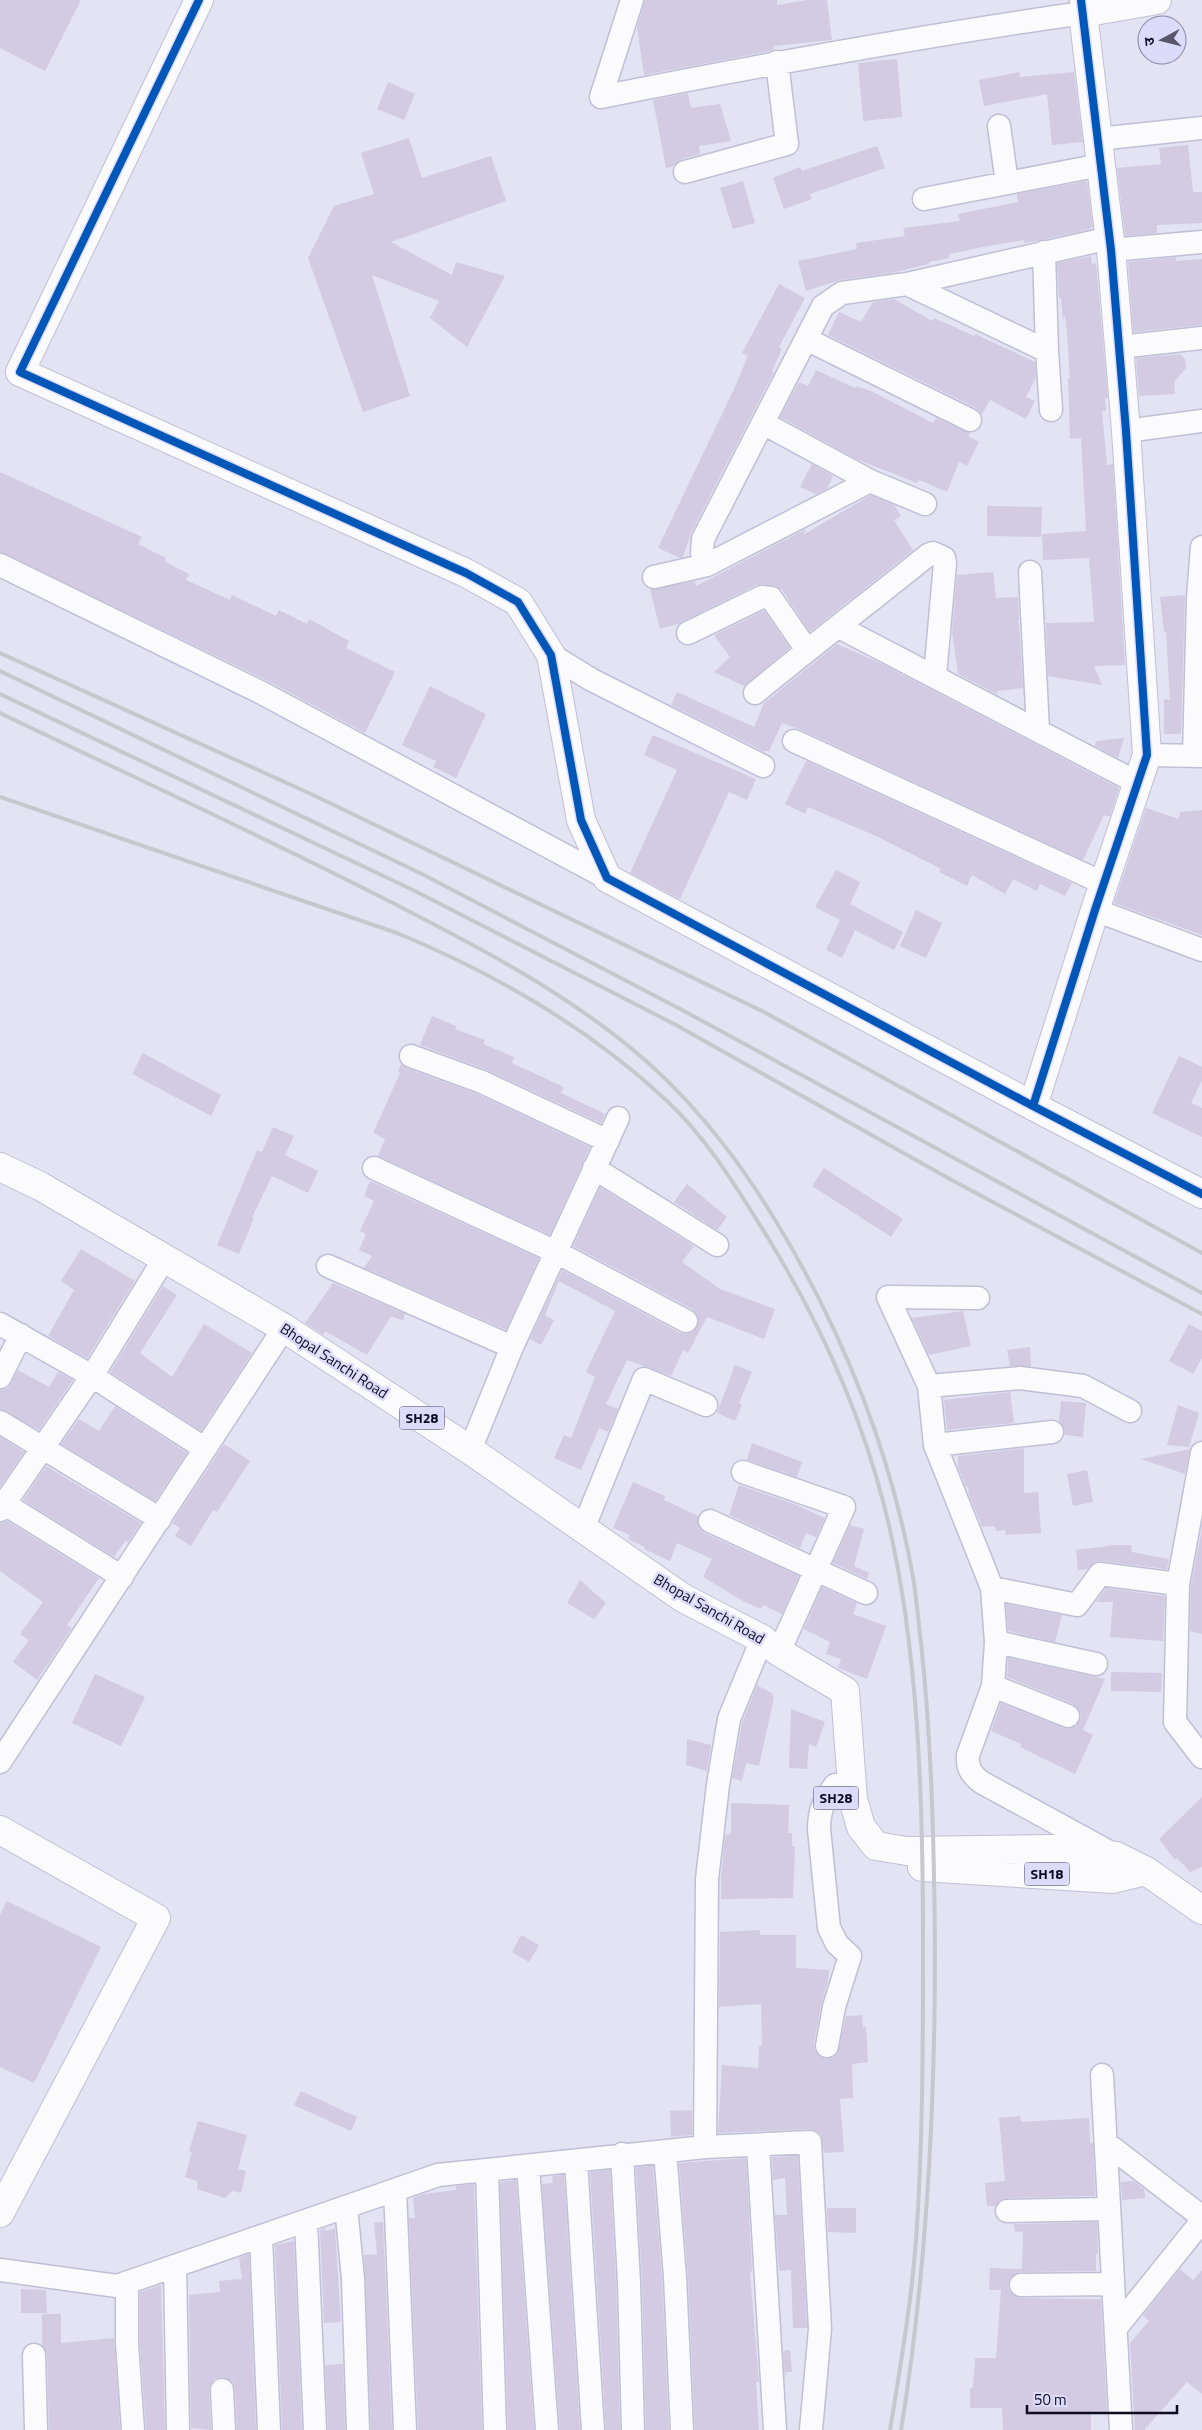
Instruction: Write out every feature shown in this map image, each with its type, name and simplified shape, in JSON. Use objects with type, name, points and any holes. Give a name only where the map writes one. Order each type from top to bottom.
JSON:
[{"type":"street","points":[[199,0],[20,372],[466,574],[518,602],[551,655],[581,820],[607,878]]},
{"type":"street","points":[[632,0],[601,97],[777,62],[967,30],[1082,7],[1157,0]]},
{"type":"street","points":[[1033,1106],[1103,883],[1136,782],[1147,756],[1119,347],[1110,244],[1082,7]]},
{"type":"street","points":[[685,172],[787,144],[777,62]]},
{"type":"street","points":[[1000,126],[1007,183]]},
{"type":"street","points":[[924,199],[1007,183],[1099,152],[1202,128]]},
{"type":"street","points":[[707,565],[702,553],[703,539],[823,306],[842,294],[907,284],[1044,252],[1110,244],[1202,242]]},
{"type":"street","points":[[1044,252],[1051,410]]},
{"type":"street","points":[[907,284],[1047,350]]},
{"type":"street","points":[[1119,347],[1202,338]]},
{"type":"street","points":[[806,340],[970,420]]},
{"type":"street","points":[[1126,431],[1202,421]]},
{"type":"street","points":[[763,424],[870,481],[925,504]]},
{"type":"street","points":[[654,576],[707,565],[870,481]]},
{"type":"street","points":[[1147,756],[1198,756],[1202,547]]},
{"type":"street","points":[[755,693],[807,650],[933,553],[944,558],[945,563],[935,676]]},
{"type":"street","points":[[0,565],[262,694],[1033,1106],[1202,1194]]},
{"type":"street","points":[[1030,572],[1038,730]]},
{"type":"street","points":[[688,634],[762,597],[771,598],[807,650]]},
{"type":"street","points":[[839,627],[1136,782]]},
{"type":"street","points":[[551,655],[592,680],[763,766]]},
{"type":"street","points":[[794,741],[1103,883]]},
{"type":"street","points":[[1095,910],[1202,950]]},
{"type":"street","points":[[411,1056],[482,1082],[608,1141]]},
{"type":"street","points":[[470,1450],[512,1347],[618,1118]]},
{"type":"street","points":[[374,1168],[556,1252],[686,1322]]},
{"type":"street","points":[[594,1168],[717,1245]]},
{"type":"street","name":"Bhopal Sanchi Road","points":[[2,1172],[40,1186],[284,1328],[470,1450],[683,1598],[770,1645],[839,1688]]},
{"type":"street","points":[[122,1578],[1,1505],[92,1376],[164,1259]]},
{"type":"street","points":[[328,1266],[512,1347]]},
{"type":"street","points":[[978,1298],[888,1297],[929,1386],[935,1445],[992,1588],[996,1642],[992,1686],[968,1755],[967,1765],[972,1775],[981,1782],[1114,1867]]},
{"type":"street","points":[[0,1324],[92,1376],[204,1448]]},
{"type":"street","points":[[0,1762],[284,1328]]},
{"type":"street","points":[[0,1377],[21,1336]]},
{"type":"street","points":[[929,1386],[1020,1378],[1082,1386],[1130,1411]]},
{"type":"street","points":[[583,1529],[644,1379],[706,1405]]},
{"type":"street","points":[[0,1422],[160,1519]]},
{"type":"street","points":[[935,1445],[1052,1432]]},
{"type":"street","points":[[1202,1452],[1178,1584],[1175,1722],[1202,1757]]},
{"type":"street","points":[[705,2147],[707,1878],[718,1785],[729,1720],[770,1645],[815,1570],[844,1507],[743,1472]]},
{"type":"street","points":[[710,1521],[866,1592]]},
{"type":"street","points":[[992,1588],[1077,1605],[1100,1574],[1178,1584]]},
{"type":"street","points":[[996,1642],[1096,1664]]},
{"type":"street","points":[[992,1686],[1068,1716]]},
{"type":"street","points":[[839,1688],[853,1798],[861,1827],[876,1846],[907,1851],[1052,1849],[1114,1867]]},
{"type":"street","name":"SH28","points":[[839,1688],[835,1785],[837,1808],[843,1829],[861,1853],[875,1862],[896,1867],[947,1867]]},
{"type":"street","points":[[826,2046],[834,2007],[850,1956],[837,1944],[829,1928],[819,1829],[819,1815],[824,1800],[835,1785]]},
{"type":"street","points":[[0,1830],[156,1918],[0,2214]]},
{"type":"street","name":"SH18","points":[[947,1867],[1114,1867],[1146,1871],[1202,1910]]},
{"type":"street","points":[[1102,2075],[1121,2430]]},
{"type":"street","points":[[0,2270],[117,2286],[438,2175],[576,2161],[622,2154],[705,2147],[758,2146],[810,2142],[820,2329],[810,2430]]},
{"type":"street","points":[[1106,2143],[1202,2217]]},
{"type":"street","points":[[758,2146],[775,2430]]},
{"type":"street","points":[[665,2151],[675,2277],[682,2430]]},
{"type":"street","points":[[622,2154],[629,2282],[633,2430]]},
{"type":"street","points":[[576,2161],[593,2430]]},
{"type":"street","points":[[528,2166],[547,2430]]},
{"type":"street","points":[[487,2170],[495,2430]]},
{"type":"street","points":[[395,2190],[404,2430]]},
{"type":"street","points":[[346,2207],[353,2278],[358,2430]]},
{"type":"street","points":[[1007,2211],[1109,2208]]},
{"type":"street","points":[[306,2221],[315,2430]]},
{"type":"street","points":[[1116,2328],[1202,2221]]},
{"type":"street","points":[[261,2236],[269,2430]]},
{"type":"street","points":[[175,2266],[178,2430]]},
{"type":"street","points":[[127,2283],[127,2344],[133,2430]]},
{"type":"street","points":[[1021,2285],[1113,2284]]},
{"type":"street","points":[[34,2355],[36,2430]]},
{"type":"street","points":[[222,2390],[224,2430]]},
{"type":"building","points":[[0,0],[81,0],[45,71],[0,48]]},
{"type":"building","points":[[645,0],[777,0],[777,5],[808,0],[827,0],[832,40],[773,46],[774,50],[770,51],[644,75],[637,27]]},
{"type":"building","points":[[897,59],[902,117],[863,121],[858,63]]},
{"type":"building","points":[[1019,72],[1020,77],[1074,72],[1083,142],[1052,145],[1047,94],[984,106],[979,80]]},
{"type":"building","points":[[388,82],[415,94],[404,120],[377,109]]},
{"type":"building","points":[[688,93],[691,108],[720,104],[731,141],[699,146],[700,154],[682,159],[674,166],[666,168],[653,100]]},
{"type":"building","points":[[409,138],[422,178],[491,156],[506,201],[391,242],[452,275],[456,262],[505,276],[467,347],[430,318],[439,301],[372,275],[410,396],[363,412],[308,258],[334,206],[374,194],[361,153]]},
{"type":"building","points":[[1188,145],[1193,192],[1202,192],[1202,223],[1157,225],[1157,233],[1125,236],[1117,168],[1161,164],[1159,148]]},
{"type":"building","points":[[877,146],[885,168],[810,194],[812,199],[784,209],[773,178],[800,167],[802,171]]},
{"type":"building","points":[[743,181],[755,223],[733,229],[720,188]]},
{"type":"building","points":[[1087,181],[1093,227],[1087,230],[1037,241],[1024,243],[1024,240],[949,254],[949,258],[929,262],[929,264],[891,273],[840,280],[806,291],[798,261],[857,249],[856,243],[905,236],[903,228],[960,221],[958,214],[1018,202],[1017,194]]},
{"type":"building","points":[[1091,256],[1092,264],[1096,263],[1108,398],[1105,398],[1106,411],[1102,411],[1107,465],[1113,464],[1125,665],[1094,666],[1102,685],[1048,676],[1046,623],[1094,622],[1089,558],[1043,560],[1042,534],[1086,531],[1081,438],[1070,439],[1068,378],[1070,379],[1067,333],[1065,315],[1063,320],[1061,298],[1059,298],[1057,263]]},
{"type":"building","points":[[1176,257],[1176,261],[1202,259],[1202,325],[1133,332],[1128,262]]},
{"type":"building","points":[[779,284],[805,298],[779,347],[782,349],[772,371],[774,372],[691,533],[683,557],[680,558],[658,548],[734,389],[748,356],[742,353]]},
{"type":"building","points":[[894,299],[932,321],[934,318],[974,336],[975,334],[1035,362],[1036,377],[1026,397],[1035,401],[1026,419],[990,400],[982,414],[976,408],[828,335],[839,312],[861,322],[873,302]]},
{"type":"building","points":[[1180,354],[1185,359],[1186,368],[1174,382],[1175,394],[1139,396],[1136,358]]},
{"type":"building","points":[[816,370],[855,388],[856,386],[871,391],[933,423],[936,418],[970,433],[968,436],[979,442],[967,466],[959,462],[947,492],[919,480],[917,483],[856,459],[780,417],[799,382],[808,386]]},
{"type":"building","points":[[812,464],[833,476],[827,489],[816,494],[800,487]]},
{"type":"building","points":[[0,472],[142,537],[138,544],[166,558],[164,561],[189,574],[186,580],[230,600],[232,595],[276,616],[279,610],[307,624],[309,619],[349,641],[346,648],[395,672],[365,733],[268,681],[0,552]]},
{"type":"building","points":[[871,495],[894,505],[901,516],[894,520],[913,550],[810,632],[782,590],[763,584],[756,585],[678,624],[660,629],[650,589],[695,581],[696,586],[806,529],[803,535]]},
{"type":"building","points":[[987,506],[1042,507],[1041,537],[987,536]]},
{"type":"building","points":[[993,572],[996,598],[1018,597],[1019,618],[1017,623],[1019,623],[1023,688],[997,691],[998,695],[958,674],[952,632],[957,575]]},
{"type":"building","points":[[1185,595],[1181,734],[1164,734],[1164,699],[1170,700],[1166,632],[1164,632],[1160,597]]},
{"type":"building","points":[[764,611],[790,648],[744,686],[714,672],[730,657],[714,635]]},
{"type":"building","points":[[837,644],[884,665],[1119,788],[1110,817],[1104,815],[1083,860],[799,729],[782,723],[769,751],[763,751],[671,705],[677,692],[754,727],[764,703]]},
{"type":"building","points":[[430,686],[486,714],[456,778],[433,767],[436,761],[402,745]]},
{"type":"building","points":[[653,735],[756,779],[747,800],[729,792],[680,899],[630,873],[677,770],[644,755]]},
{"type":"building","points":[[1124,738],[1118,758],[1095,746],[1096,741]]},
{"type":"building","points":[[806,761],[1072,883],[1065,896],[1040,884],[1037,891],[1013,879],[1005,894],[972,875],[967,886],[939,872],[941,869],[876,836],[808,807],[805,814],[785,804]]},
{"type":"building","points":[[1146,808],[1179,819],[1180,812],[1202,810],[1202,935],[1114,903]]},
{"type":"building","points":[[836,870],[860,882],[850,904],[903,932],[894,950],[855,930],[842,958],[826,950],[840,920],[815,907]]},
{"type":"building","points":[[916,910],[942,923],[926,958],[900,946]]},
{"type":"building","points":[[432,1016],[456,1026],[455,1029],[485,1040],[483,1044],[514,1057],[512,1063],[564,1087],[561,1093],[605,1114],[601,1123],[487,1070],[420,1045]]},
{"type":"building","points":[[143,1053],[221,1095],[211,1116],[132,1074]]},
{"type":"building","points":[[1179,1056],[1202,1067],[1202,1080],[1191,1103],[1202,1108],[1202,1137],[1152,1113]]},
{"type":"building","points":[[401,1064],[406,1068],[477,1094],[590,1147],[550,1235],[378,1156],[385,1139],[373,1133],[400,1073],[398,1071]]},
{"type":"building","points":[[273,1127],[294,1136],[285,1155],[318,1171],[308,1193],[272,1176],[252,1217],[254,1218],[239,1254],[217,1245],[257,1150],[262,1152]]},
{"type":"building","points":[[824,1168],[903,1219],[891,1237],[812,1186]]},
{"type":"building","points":[[370,1181],[539,1258],[506,1330],[364,1268],[372,1256],[359,1250],[366,1234],[360,1231],[374,1201],[364,1196]]},
{"type":"building","points":[[687,1184],[727,1217],[717,1230],[674,1202]]},
{"type":"building","points":[[600,1187],[694,1246],[682,1262],[720,1289],[775,1309],[764,1339],[707,1317],[688,1353],[683,1350],[671,1376],[627,1360],[606,1404],[618,1409],[608,1432],[599,1428],[581,1470],[554,1458],[564,1435],[571,1438],[595,1377],[586,1372],[615,1311],[559,1281],[545,1315],[554,1320],[541,1345],[530,1339],[562,1270],[680,1333],[687,1334],[693,1332],[699,1321],[697,1314],[692,1309],[573,1246]]},
{"type":"building","points":[[81,1249],[135,1281],[87,1358],[48,1336],[74,1290],[61,1281]]},
{"type":"building","points":[[333,1283],[405,1314],[403,1321],[391,1316],[367,1355],[325,1331],[323,1335],[305,1323]]},
{"type":"building","points":[[163,1286],[177,1295],[140,1353],[172,1377],[204,1324],[252,1353],[201,1431],[110,1372]]},
{"type":"building","points":[[963,1311],[971,1346],[929,1355],[912,1318]]},
{"type":"building","points":[[1189,1324],[1202,1331],[1202,1358],[1193,1374],[1169,1361]]},
{"type":"building","points":[[1030,1347],[1031,1366],[1010,1366],[1007,1350]]},
{"type":"building","points":[[735,1365],[752,1372],[739,1403],[742,1405],[735,1421],[717,1413]]},
{"type":"building","points":[[18,1370],[49,1387],[58,1372],[73,1380],[39,1430],[0,1409],[0,1390],[8,1388]]},
{"type":"building","points":[[1010,1392],[1014,1423],[947,1430],[944,1400]]},
{"type":"building","points":[[1061,1401],[1086,1403],[1083,1437],[1064,1435],[1065,1430],[1059,1421]]},
{"type":"building","points":[[1178,1405],[1199,1413],[1189,1447],[1167,1445]]},
{"type":"building","points":[[115,1406],[187,1453],[155,1501],[61,1444],[79,1419],[99,1431]]},
{"type":"building","points":[[0,1437],[24,1452],[0,1487]]},
{"type":"building","points":[[752,1443],[802,1462],[797,1477],[747,1460]]},
{"type":"building","points":[[224,1444],[250,1461],[217,1512],[213,1510],[191,1546],[175,1536],[180,1528],[172,1523]]},
{"type":"building","points":[[1024,1448],[1024,1493],[1038,1492],[1041,1533],[1006,1535],[1005,1530],[996,1531],[995,1526],[982,1527],[969,1495],[968,1487],[966,1487],[958,1467],[958,1456]]},
{"type":"building","points":[[1190,1449],[1185,1474],[1141,1459]]},
{"type":"building","points":[[46,1466],[141,1523],[128,1542],[126,1540],[114,1557],[23,1500]]},
{"type":"building","points":[[1087,1470],[1093,1502],[1073,1506],[1067,1474]]},
{"type":"building","points":[[633,1482],[665,1496],[664,1500],[698,1516],[699,1528],[704,1533],[799,1576],[782,1614],[763,1605],[761,1609],[743,1601],[703,1577],[712,1559],[677,1543],[670,1561],[644,1549],[645,1547],[628,1539],[630,1535],[613,1528]]},
{"type":"building","points":[[739,1485],[794,1504],[825,1518],[816,1537],[806,1533],[800,1548],[729,1515]]},
{"type":"building","points":[[7,1521],[99,1578],[67,1625],[72,1628],[37,1680],[13,1662],[29,1640],[20,1634],[43,1602],[0,1571],[0,1523]]},
{"type":"building","points":[[850,1525],[864,1529],[854,1566],[869,1573],[867,1579],[833,1563]]},
{"type":"building","points":[[1202,1529],[1202,1634],[1190,1631],[1191,1585]]},
{"type":"building","points":[[1131,1545],[1132,1552],[1169,1559],[1167,1569],[1101,1561],[1094,1562],[1088,1569],[1078,1570],[1076,1550]]},
{"type":"building","points":[[580,1580],[606,1603],[594,1619],[567,1603]]},
{"type":"building","points":[[822,1587],[857,1603],[853,1614],[886,1626],[867,1679],[838,1668],[841,1659],[826,1654],[830,1642],[804,1629]]},
{"type":"building","points":[[1106,1588],[1165,1596],[1163,1641],[1110,1637],[1113,1602],[1096,1602]]},
{"type":"building","points":[[1006,1604],[1062,1615],[1055,1642],[1008,1631]]},
{"type":"building","points":[[1008,1658],[1105,1679],[1083,1730],[1093,1735],[1075,1774],[1020,1747],[1021,1744],[991,1731],[1001,1703],[1064,1728],[1076,1727],[1080,1720],[1081,1714],[1073,1704],[1007,1677]]},
{"type":"building","points":[[1111,1672],[1162,1673],[1161,1692],[1111,1691]]},
{"type":"building","points":[[95,1674],[145,1697],[121,1746],[72,1723]]},
{"type":"building","points":[[757,1685],[773,1694],[772,1696],[774,1697],[759,1766],[746,1763],[742,1781],[732,1778],[742,1723]]},
{"type":"building","points":[[791,1709],[825,1722],[816,1747],[809,1744],[807,1769],[789,1768]]},
{"type":"building","points":[[687,1739],[711,1745],[707,1771],[686,1765]]},
{"type":"building","points":[[1202,1797],[1202,1867],[1190,1872],[1177,1858],[1175,1860],[1159,1839]]},
{"type":"building","points":[[731,1803],[789,1805],[788,1833],[792,1833],[792,1846],[795,1846],[793,1898],[721,1899],[725,1835],[731,1834]]},
{"type":"building","points":[[7,1901],[101,1947],[34,2083],[0,2067],[0,1915]]},
{"type":"building","points":[[760,1930],[760,1935],[796,1935],[796,1968],[829,1970],[814,2044],[815,2051],[819,2056],[825,2059],[837,2055],[846,2016],[862,2015],[863,2027],[866,2027],[868,2062],[852,2064],[853,2098],[840,2099],[844,2152],[824,2153],[821,2135],[810,2129],[718,2133],[722,2065],[758,2068],[759,2046],[762,2046],[761,2004],[719,2007],[720,1932]]},
{"type":"building","points":[[521,1935],[539,1945],[529,1962],[512,1952]]},
{"type":"building","points":[[301,2091],[357,2117],[351,2131],[294,2105]]},
{"type":"building","points":[[692,2110],[692,2135],[671,2137],[670,2111]]},
{"type":"building","points":[[1020,2116],[1021,2122],[1089,2118],[1090,2143],[1093,2143],[1095,2196],[1007,2198],[1000,2200],[995,2206],[987,2206],[985,2183],[1005,2181],[999,2118]]},
{"type":"building","points":[[198,2121],[247,2135],[238,2169],[246,2171],[241,2193],[232,2191],[225,2198],[197,2189],[197,2181],[185,2177],[192,2152],[189,2151]]},
{"type":"building","points":[[798,2156],[807,2328],[793,2328],[791,2270],[779,2271],[775,2215],[787,2215],[785,2178],[773,2180],[772,2157]]},
{"type":"building","points":[[746,2158],[752,2272],[750,2272],[759,2382],[756,2382],[759,2430],[695,2430],[688,2276],[679,2163]]},
{"type":"building","points":[[653,2166],[662,2278],[669,2430],[646,2430],[642,2282],[636,2167]]},
{"type":"building","points":[[610,2170],[616,2283],[620,2430],[606,2430],[590,2172]]},
{"type":"building","points":[[564,2175],[580,2430],[560,2430],[542,2184],[553,2183],[552,2176]]},
{"type":"building","points":[[516,2180],[534,2430],[508,2430],[500,2182]]},
{"type":"building","points":[[1134,2181],[1144,2189],[1145,2198],[1122,2200],[1121,2182]]},
{"type":"building","points":[[474,2184],[482,2430],[418,2430],[409,2218],[415,2218],[413,2198],[423,2194],[456,2190],[456,2186]]},
{"type":"building","points":[[827,2208],[856,2208],[856,2233],[828,2232]]},
{"type":"building","points":[[383,2222],[392,2430],[371,2430],[364,2255],[377,2254],[374,2223]]},
{"type":"building","points":[[1097,2222],[1098,2254],[1096,2254],[1096,2271],[1020,2272],[1010,2278],[1008,2286],[1010,2292],[1021,2298],[1101,2299],[1107,2414],[1091,2413],[1091,2430],[1003,2430],[1002,2408],[970,2408],[970,2388],[973,2388],[975,2358],[996,2358],[1001,2290],[989,2290],[990,2268],[1022,2269],[1023,2231],[1015,2232],[1014,2224]]},
{"type":"building","points":[[325,2228],[325,2231],[335,2229],[341,2322],[324,2323],[320,2230]]},
{"type":"building","points":[[294,2241],[302,2430],[282,2430],[275,2245]]},
{"type":"building","points":[[249,2254],[256,2430],[237,2430],[235,2389],[233,2382],[222,2377],[214,2379],[209,2390],[211,2430],[191,2428],[189,2295],[220,2292],[219,2281],[242,2279],[239,2258]]},
{"type":"building","points":[[1180,2269],[1193,2280],[1202,2270],[1202,2394],[1187,2382],[1144,2430],[1135,2430],[1130,2343],[1149,2321],[1143,2315]]},
{"type":"building","points":[[161,2285],[165,2430],[146,2430],[140,2343],[140,2292]]},
{"type":"building","points":[[21,2289],[46,2290],[47,2313],[21,2313]]},
{"type":"building","points":[[42,2314],[61,2314],[61,2343],[114,2338],[120,2430],[49,2430],[47,2355],[42,2345]]},
{"type":"building","points":[[790,2350],[792,2372],[786,2372],[785,2380],[783,2351]]},
{"type":"building","points":[[343,2364],[345,2430],[328,2430],[325,2365]]},
{"type":"railway","points":[[0,653],[311,794],[764,1012],[1202,1253]]},
{"type":"railway","points":[[0,671],[422,874],[684,1011],[1202,1293]]},
{"type":"railway","points":[[0,694],[413,890],[676,1025],[948,1178],[1202,1314]]},
{"type":"railway","points":[[0,713],[282,848],[410,912],[516,969],[583,1012],[645,1060],[706,1122],[757,1191],[809,1280],[848,1361],[865,1403],[893,1489],[914,1585],[925,1681],[932,1796],[935,2010],[928,2191],[917,2311],[901,2430]]},
{"type":"railway","points":[[0,797],[397,933],[470,966],[539,1005],[605,1049],[681,1115],[709,1148],[734,1184],[787,1269],[836,1367],[863,1435],[874,1470],[896,1557],[905,1611],[917,1722],[923,1889],[923,2048],[920,2154],[913,2277],[890,2430]]},
{"type":"cycle path","points":[[199,0],[20,372],[466,573],[518,602],[551,655],[581,820],[607,878],[1033,1106],[1202,1194]]},
{"type":"cycle path","points":[[1033,1106],[1095,910],[1147,755],[1126,431],[1111,250],[1081,0]]}]
